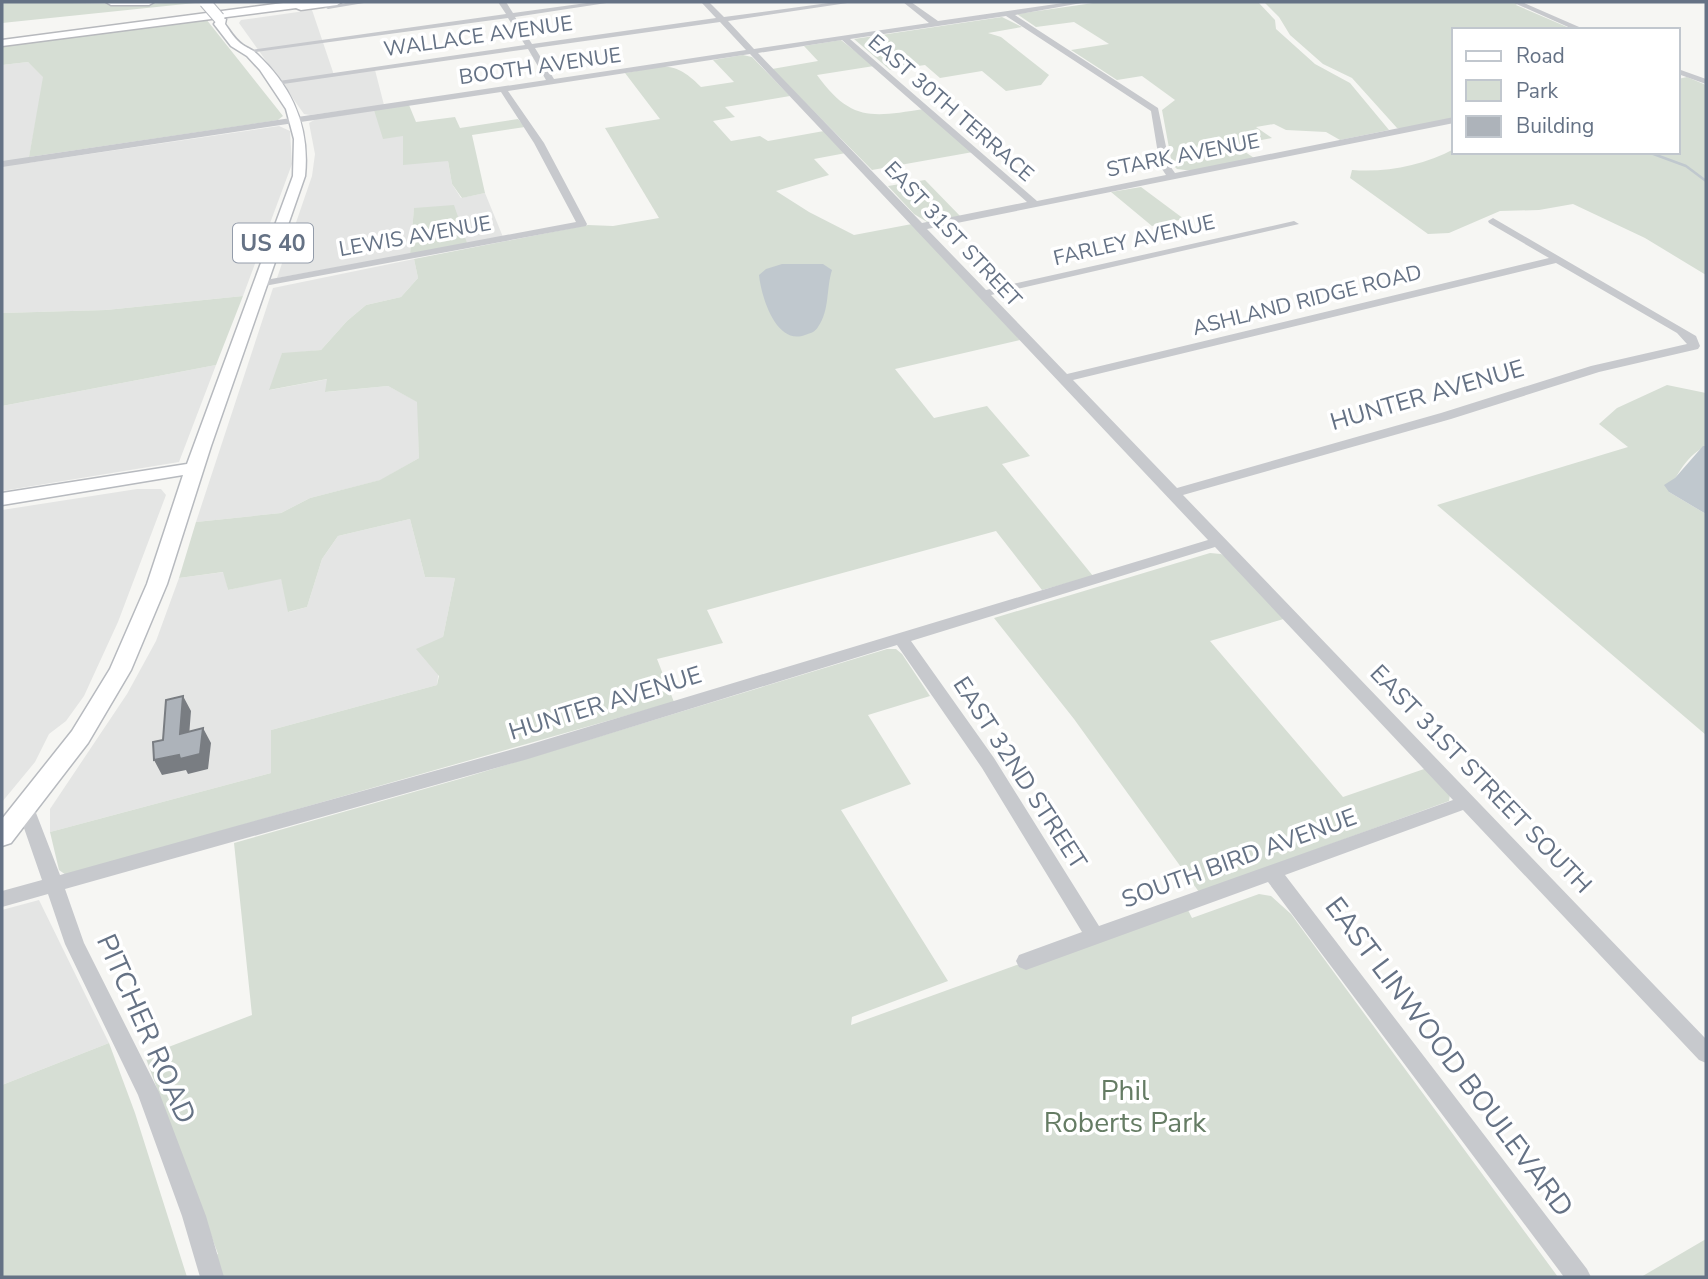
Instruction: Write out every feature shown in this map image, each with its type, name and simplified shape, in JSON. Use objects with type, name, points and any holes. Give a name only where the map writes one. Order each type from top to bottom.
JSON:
[{"type":"highway","points":[[111,2],[149,2]]},
{"type":"highway","points":[[48,24],[233,2]]},
{"type":"highway","points":[[2,33],[275,2]]},
{"type":"highway","points":[[2,43],[314,2]]},
{"type":"highway","points":[[220,20],[333,4]]},
{"type":"main road","name":"US 40","points":[[2,836],[80,737],[120,670],[157,584],[194,468],[299,176],[302,154],[297,120],[276,82],[248,51],[237,46],[205,2]]},
{"type":"main road","points":[[2,499],[194,468]]},
{"type":"street","points":[[333,4],[366,2]]},
{"type":"street","points":[[502,2],[552,82]]},
{"type":"street","points":[[248,51],[609,2]]},
{"type":"street","name":"EAST 31ST STREET","points":[[705,2],[1174,493]]},
{"type":"street","name":"WALLACE AVENUE","points":[[276,82],[850,2]]},
{"type":"street","points":[[907,2],[936,24]]},
{"type":"street","name":"BOOTH AVENUE","points":[[2,164],[1083,2]]},
{"type":"street","points":[[1518,3],[1531,2]]},
{"type":"street","points":[[1518,3],[1577,28]]},
{"type":"street","points":[[1007,13],[1155,110],[1165,166],[1173,177]]},
{"type":"street","name":"EAST 30TH TERRACE","points":[[844,38],[1035,204]]},
{"type":"street","points":[[1681,73],[1706,70]]},
{"type":"street","points":[[1681,73],[1706,82]]},
{"type":"street","name":"LEWIS AVENUE","points":[[259,284],[578,226],[583,221],[540,144],[503,89]]},
{"type":"street","name":"STARK AVENUE","points":[[920,228],[1452,120]]},
{"type":"street","points":[[1493,221],[1558,259]]},
{"type":"street","name":"FARLEY AVENUE","points":[[983,294],[1294,224]]},
{"type":"street","name":"HUNTER AVENUE","points":[[1174,493],[1446,416],[1595,369],[1694,346],[1692,339],[1681,331],[1558,259]]},
{"type":"street","name":"ASHLAND RIDGE ROAD","points":[[1064,379],[1558,259]]},
{"type":"street","name":"EAST 31ST STREET SOUTH","points":[[1174,493],[1706,1053]]},
{"type":"street","name":"HUNTER AVENUE","points":[[2,899],[528,752],[1219,541]]},
{"type":"street","name":"EAST 32ND STREET","points":[[901,639],[988,763],[1095,936]]},
{"type":"street","name":"SOUTH BIRD AVENUE","points":[[1026,961],[1469,802]]},
{"type":"street","name":"PITCHER ROAD","points":[[25,805],[75,944],[148,1092],[194,1216],[212,1277]]},
{"type":"street","name":"EAST LINWOOD BOULEVARD","points":[[1272,873],[1579,1277]]},
{"type":"shaded area","points":[[312,10],[334,75],[375,70],[384,105],[304,114],[239,23],[241,20]]},
{"type":"shaded area","points":[[28,62],[44,77],[28,163],[279,126],[290,131],[292,164],[243,296],[106,310],[2,313],[2,65]]},
{"type":"shaded area","points":[[374,110],[403,136],[448,161],[452,184],[461,198],[485,193],[503,237],[467,243],[414,209],[410,254],[277,278],[312,176],[315,154],[309,123],[316,119]]},
{"type":"shaded area","points":[[414,259],[418,278],[401,297],[366,305],[347,321],[321,350],[282,354],[270,390],[328,379],[326,392],[388,386],[418,402],[419,458],[381,480],[310,498],[281,513],[196,522],[273,288]]},
{"type":"shaded area","points":[[782,264],[823,264],[832,270],[822,320],[811,333],[795,336],[786,333],[778,326],[767,306],[759,275],[766,269]]},
{"type":"shaded area","points":[[216,365],[179,462],[2,491],[2,406]]},
{"type":"shaded area","points":[[1703,446],[1706,446],[1706,514],[1669,492],[1664,485],[1675,478]]},
{"type":"shaded area","points":[[137,489],[161,489],[166,495],[118,622],[84,696],[66,721],[49,734],[35,762],[2,802],[2,510]]},
{"type":"shaded area","points":[[410,519],[425,577],[455,578],[437,685],[271,730],[271,773],[50,832],[50,809],[127,694],[156,641],[179,578],[224,572],[228,590],[281,578],[289,612],[307,607],[322,559],[338,536]]},
{"type":"shaded area","points":[[39,900],[109,1043],[2,1085],[2,910]]},
{"type":"green space","points":[[2,2],[137,4],[195,3],[2,23]]},
{"type":"green space","points":[[1100,2],[1258,2],[1275,20],[1276,29],[1315,64],[1350,83],[1389,130],[1340,140],[1326,132],[1286,130],[1274,124],[1256,127],[1272,138],[1235,145],[1254,158],[1193,171],[1177,169],[1172,164],[1162,110],[1175,100],[1142,76],[1117,80],[1071,50],[1109,44],[1074,22],[1036,27],[1017,14]]},
{"type":"green space","points":[[1264,2],[1520,2],[1516,5],[1569,28],[1452,28],[1452,118],[1401,129],[1397,128],[1352,78],[1323,64],[1290,35],[1279,17]]},
{"type":"green space","points":[[1002,17],[1022,27],[988,33],[1001,37],[1049,75],[1041,85],[1006,91],[982,71],[940,78],[925,65],[890,70],[854,39]]},
{"type":"green space","points":[[206,19],[283,116],[278,120],[29,157],[43,77],[28,62],[2,65],[2,45]]},
{"type":"green space","points":[[841,40],[874,66],[817,75],[841,101],[864,113],[890,114],[924,109],[973,152],[872,170],[772,69],[818,61],[804,46]]},
{"type":"green space","points":[[743,55],[752,57],[790,96],[725,107],[735,117],[713,121],[731,141],[760,136],[768,141],[824,131],[846,153],[814,159],[829,175],[776,191],[854,235],[912,224],[1020,340],[895,369],[934,418],[987,406],[1030,456],[1002,464],[1093,576],[1042,590],[996,531],[707,610],[723,643],[657,659],[674,702],[66,875],[59,870],[50,832],[271,773],[271,730],[437,685],[439,676],[416,649],[443,637],[455,578],[425,577],[410,519],[338,536],[322,559],[307,607],[288,612],[281,579],[228,590],[223,572],[179,578],[196,522],[281,513],[310,498],[380,480],[419,458],[417,402],[388,386],[325,392],[327,379],[269,390],[282,353],[321,350],[347,321],[366,305],[401,297],[418,278],[414,259],[588,225],[613,226],[659,218],[605,128],[660,119],[625,73],[666,67],[682,72],[701,87],[734,82],[713,60]]},
{"type":"green space","points":[[1687,77],[1706,85],[1706,275],[1645,238],[1573,204],[1539,210],[1500,211],[1449,233],[1428,234],[1350,178],[1352,170],[1404,167],[1452,150],[1452,154],[1680,154],[1680,79]]},
{"type":"green space","points":[[409,105],[416,122],[455,117],[460,128],[518,119],[525,127],[472,135],[485,193],[462,198],[452,184],[448,161],[403,165],[403,136],[383,139],[374,110]]},
{"type":"green space","points":[[925,180],[961,217],[927,222],[914,214],[888,186]]},
{"type":"green space","points":[[1141,187],[1184,219],[1152,226],[1111,192]]},
{"type":"green space","points":[[454,205],[467,243],[410,254],[414,208]]},
{"type":"green space","points":[[243,296],[216,365],[2,406],[2,313],[106,310]]},
{"type":"green space","points":[[1667,385],[1706,393],[1706,446],[1684,465],[1669,492],[1706,514],[1706,735],[1437,505],[1628,447],[1599,424],[1617,408]]},
{"type":"green space","points":[[1210,553],[1221,554],[1231,560],[1287,618],[1210,641],[1343,797],[1427,768],[1450,794],[1449,801],[1199,892],[1074,719],[994,618]]},
{"type":"green space","name":"Phil Roberts Park","points":[[887,649],[896,649],[902,654],[930,696],[868,715],[911,784],[841,810],[948,981],[852,1017],[851,1025],[1185,904],[1192,918],[1259,894],[1271,896],[1291,914],[1558,1277],[212,1277],[207,1259],[218,1254],[145,1056],[252,1015],[234,843],[463,778]]},
{"type":"green space","points":[[109,1043],[135,1113],[187,1277],[2,1277],[2,1085]]},
{"type":"green space","points":[[1706,1239],[1706,1277],[1641,1277]]},
{"type":"building","points":[[183,696],[180,734],[203,728],[200,754],[180,759],[179,755],[154,760],[153,742],[163,740],[166,700]]},
{"type":"waterway","points":[[1653,154],[1686,166],[1706,181]]}]
